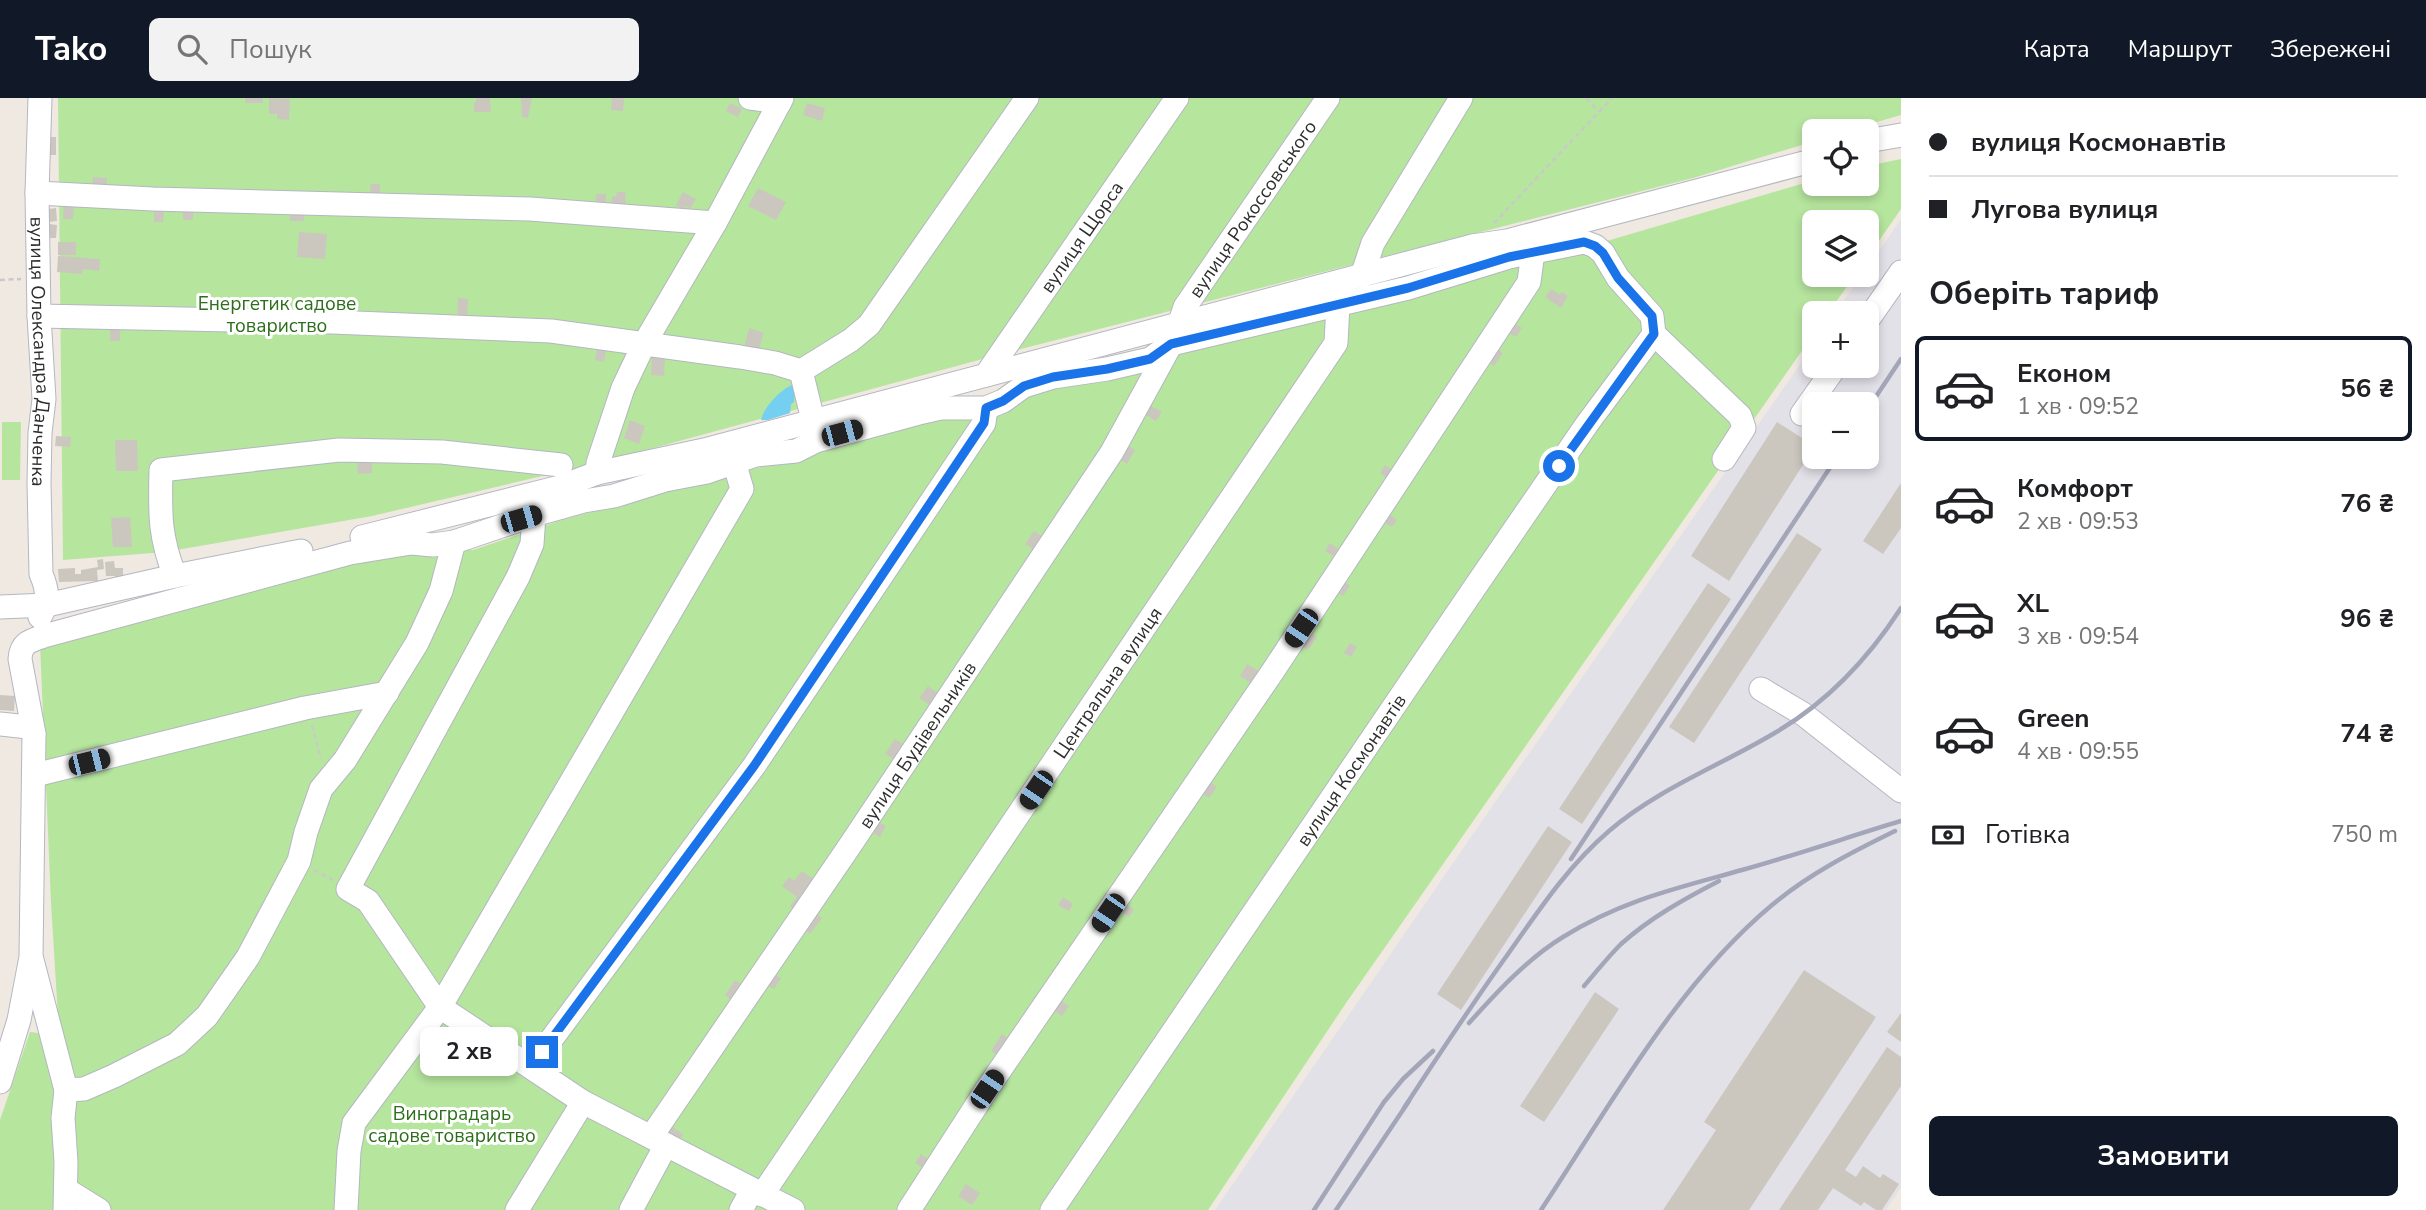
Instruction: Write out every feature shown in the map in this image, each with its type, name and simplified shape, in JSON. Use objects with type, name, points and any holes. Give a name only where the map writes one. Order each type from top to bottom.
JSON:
[{"type":"street","name":"вулиця Олександра Данченка","points":[[40,98],[37,193],[44,399],[39,483],[41,574],[47,587],[47,605]]},
{"type":"street","points":[[597,473],[623,388],[644,344],[715,223],[781,100],[750,98]]},
{"type":"street","points":[[40,316],[332,322],[551,331],[775,363],[801,371],[851,340],[869,325],[1027,98]]},
{"type":"street","name":"вулиця Щорса","points":[[986,375],[1177,98]]},
{"type":"street","name":"вулиця Рокоссовського","points":[[1180,322],[1185,307],[1328,98]]},
{"type":"street","points":[[1362,276],[1373,243],[1461,98]]},
{"type":"street","points":[[1879,139],[1901,135]]},
{"type":"street","points":[[0,607],[47,605],[388,531],[560,487],[597,473],[704,450],[1180,322],[1472,246],[1507,241],[1802,163]]},
{"type":"street","points":[[37,193],[153,199],[530,209],[715,223]]},
{"type":"street","points":[[25,643],[350,553],[411,543],[433,545],[454,542],[534,515],[707,472],[756,455],[796,450],[816,441],[923,412],[941,408],[986,408],[1003,401],[1024,386],[1053,377],[1150,359],[1171,344],[1408,288],[1533,252],[1584,242],[1603,253],[1618,278],[1652,316],[1654,334],[1740,416],[1744,428],[1724,459]]},
{"type":"street","points":[[909,1210],[987,1089],[1273,671],[1529,282],[1533,252]]},
{"type":"street","points":[[1879,304],[1901,272]]},
{"type":"street","name":"Центральна вулиця","points":[[741,1210],[757,1192],[1336,344],[1338,304]]},
{"type":"street","name":"вулиця Космонавтів","points":[[1052,1210],[1465,601],[1587,424],[1654,334]]},
{"type":"street","name":"вулиця Будівельників","points":[[631,1210],[658,1141],[851,844],[1112,452],[1171,344]]},
{"type":"street","points":[[801,371],[813,420]]},
{"type":"street","points":[[534,1069],[542,1052],[754,766],[984,423],[986,408]]},
{"type":"street","points":[[175,576],[160,529],[161,470],[339,450],[442,452],[561,465]]},
{"type":"street","points":[[346,1210],[349,1151],[354,1123],[440,1007],[742,489],[734,462]]},
{"type":"street","points":[[534,515],[532,544],[518,577],[348,889],[368,901],[440,1007],[583,1102],[793,1210]]},
{"type":"street","points":[[66,1090],[84,1089],[177,1044],[207,1016],[248,957],[299,861],[321,789],[345,760],[430,617],[454,542]]},
{"type":"street","points":[[0,1082],[19,1020],[31,957],[34,734],[20,659],[21,650],[47,605]]},
{"type":"street","points":[[1761,689],[1803,714],[1901,791]]},
{"type":"street","points":[[35,775],[304,708],[387,693]]},
{"type":"street","points":[[0,724],[28,727],[34,734]]},
{"type":"street","points":[[31,957],[66,1090],[63,1118],[66,1200],[100,1210]]},
{"type":"street","points":[[517,1210],[583,1102]]},
{"type":"path","points":[[1586,98],[1598,111]]},
{"type":"path","points":[[1472,246],[1612,98]]},
{"type":"path","points":[[304,708],[312,723],[325,778],[321,789]]},
{"type":"path","points":[[299,861],[348,889]]},
{"type":"shaded area","points":[[1901,219],[1901,1187],[1886,1210],[1215,1210],[1802,362],[1802,378],[1879,378],[1879,301],[1844,301],[1853,287],[1879,287],[1879,251]]},
{"type":"green space","name":"Енергетик садове товариство","points":[[58,98],[1901,98],[1901,115],[1879,121],[1879,119],[1802,119],[1802,145],[1693,178],[1001,354],[598,463],[372,516],[165,552],[63,560]]},
{"type":"green space","name":"Виноградарь садове товариство","points":[[1901,159],[1901,209],[1879,241],[1879,210],[1802,210],[1802,287],[1846,287],[1837,301],[1802,301],[1802,351],[1346,1003],[1208,1210],[70,1210],[51,903],[40,644],[339,567],[435,548],[473,550],[562,520],[761,467],[877,432],[975,413],[1000,416],[1028,391],[1174,356],[1576,250],[1802,184],[1802,196],[1879,196],[1879,164]]},
{"type":"green space","points":[[2,422],[21,422],[20,480],[2,480]]},
{"type":"green space","points":[[30,1032],[38,1033],[47,1039],[53,1066],[54,1210],[0,1210],[0,1120]]},
{"type":"water","points":[[792,385],[795,387],[794,402],[791,404],[790,413],[761,420],[773,400]]},
{"type":"building","points":[[245,98],[263,98],[263,103],[245,103]]},
{"type":"building","points":[[269,98],[290,99],[289,120],[277,119],[277,114],[269,114]]},
{"type":"building","points":[[476,98],[490,98],[491,112],[474,112]]},
{"type":"building","points":[[521,98],[532,98],[528,118],[522,117]]},
{"type":"building","points":[[612,98],[624,98],[623,111],[611,110]]},
{"type":"building","points":[[730,103],[742,109],[738,117],[726,111]]},
{"type":"building","points":[[807,103],[825,108],[822,121],[803,115]]},
{"type":"building","points":[[47,137],[56,137],[56,155],[47,155]]},
{"type":"building","points":[[93,177],[107,178],[106,191],[92,190]]},
{"type":"building","points":[[370,184],[380,184],[380,197],[371,197]]},
{"type":"building","points":[[758,188],[786,202],[776,220],[748,206]]},
{"type":"building","points":[[617,192],[625,192],[626,206],[611,205],[612,197],[616,196]]},
{"type":"building","points":[[683,192],[696,199],[690,209],[686,206],[684,210],[676,205]]},
{"type":"building","points":[[596,194],[606,194],[606,205],[596,205]]},
{"type":"building","points":[[64,203],[74,204],[73,219],[63,219]]},
{"type":"building","points":[[154,205],[164,205],[163,222],[154,222]]},
{"type":"building","points":[[56,208],[57,221],[49,222],[48,209]]},
{"type":"building","points":[[183,208],[193,209],[193,220],[183,220]]},
{"type":"building","points":[[290,208],[303,208],[304,221],[290,221]]},
{"type":"building","points":[[49,224],[57,225],[56,238],[49,238]]},
{"type":"building","points":[[299,232],[327,234],[325,259],[297,257]]},
{"type":"building","points":[[58,242],[76,242],[76,255],[58,255]]},
{"type":"building","points":[[58,256],[100,259],[99,271],[83,269],[82,274],[57,272]]},
{"type":"building","points":[[1551,289],[1560,295],[1562,292],[1568,296],[1561,308],[1545,297]]},
{"type":"building","points":[[458,298],[468,299],[467,321],[457,321]]},
{"type":"building","points":[[1512,321],[1522,328],[1516,337],[1506,331]]},
{"type":"building","points":[[749,328],[764,333],[758,352],[744,348]]},
{"type":"building","points":[[110,329],[120,329],[120,341],[110,341]]},
{"type":"building","points":[[1495,347],[1503,353],[1494,366],[1486,361]]},
{"type":"building","points":[[597,348],[606,350],[604,362],[595,360]]},
{"type":"building","points":[[652,354],[665,355],[664,376],[651,375]]},
{"type":"building","points":[[1151,406],[1162,412],[1156,421],[1146,415]]},
{"type":"building","points":[[630,420],[645,426],[639,444],[624,438]]},
{"type":"building","points":[[1777,422],[1802,438],[1802,466],[1729,581],[1691,556]]},
{"type":"building","points":[[56,436],[71,437],[70,447],[55,446]]},
{"type":"building","points":[[115,440],[137,440],[138,471],[116,471]]},
{"type":"building","points":[[1127,445],[1135,450],[1127,464],[1119,459]]},
{"type":"building","points":[[357,460],[372,460],[372,473],[358,474]]},
{"type":"building","points":[[1385,465],[1398,474],[1392,482],[1380,473]]},
{"type":"building","points":[[1901,483],[1901,528],[1883,554],[1863,541]]},
{"type":"building","points":[[1386,512],[1397,520],[1392,527],[1381,520]]},
{"type":"building","points":[[130,517],[132,547],[113,547],[111,518]]},
{"type":"building","points":[[1034,531],[1048,540],[1039,553],[1025,544]]},
{"type":"building","points":[[1797,533],[1822,549],[1694,743],[1669,727]]},
{"type":"building","points":[[1330,543],[1338,549],[1333,556],[1325,551]]},
{"type":"building","points":[[103,559],[104,569],[97,570],[98,581],[59,582],[58,569],[75,568],[75,574],[81,574],[81,570],[98,567],[97,560]]},
{"type":"building","points":[[114,561],[115,568],[123,568],[123,581],[116,581],[115,576],[106,576],[105,562]]},
{"type":"building","points":[[1342,580],[1350,586],[1343,596],[1335,591]]},
{"type":"building","points":[[1708,583],[1731,599],[1582,824],[1559,809]]},
{"type":"building","points":[[1307,630],[1317,637],[1308,650],[1298,643]]},
{"type":"building","points":[[1350,643],[1357,647],[1351,657],[1344,653]]},
{"type":"building","points":[[1247,664],[1262,673],[1254,685],[1240,676]]},
{"type":"building","points":[[928,686],[938,693],[935,708],[919,698]]},
{"type":"building","points":[[0,695],[15,696],[14,711],[0,710]]},
{"type":"building","points":[[895,739],[908,747],[899,762],[885,754]]},
{"type":"building","points":[[1208,780],[1217,787],[1209,798],[1200,792]]},
{"type":"building","points":[[876,821],[886,826],[880,837],[866,829]]},
{"type":"building","points":[[1548,826],[1572,842],[1461,1010],[1437,994]]},
{"type":"building","points":[[802,871],[813,879],[804,891],[811,896],[798,912],[790,906],[797,897],[782,886],[789,877],[794,881]]},
{"type":"building","points":[[1063,897],[1073,904],[1069,911],[1058,905]]},
{"type":"building","points":[[1126,904],[1134,910],[1129,917],[1121,912]]},
{"type":"building","points":[[813,911],[822,918],[810,934],[801,927]]},
{"type":"building","points":[[1804,970],[1876,1017],[1749,1210],[1663,1210],[1716,1130],[1704,1122]]},
{"type":"building","points":[[772,973],[781,978],[774,989],[765,984]]},
{"type":"building","points":[[735,980],[743,985],[732,1001],[725,995]]},
{"type":"building","points":[[1595,992],[1619,1009],[1544,1122],[1520,1106]]},
{"type":"building","points":[[1057,998],[1069,1006],[1062,1016],[1050,1008]]},
{"type":"building","points":[[1901,1013],[1901,1042],[1887,1032]]},
{"type":"building","points":[[1002,1034],[1012,1041],[1001,1058],[991,1051]]},
{"type":"building","points":[[1887,1047],[1901,1057],[1901,1086],[1845,1170],[1856,1177],[1863,1166],[1880,1178],[1883,1174],[1899,1184],[1882,1210],[1876,1210],[1864,1202],[1861,1206],[1833,1188],[1818,1210],[1779,1210]]},
{"type":"building","points":[[669,1125],[683,1134],[676,1145],[663,1136]]},
{"type":"building","points":[[921,1154],[933,1162],[928,1171],[915,1163]]},
{"type":"building","points":[[966,1184],[980,1193],[972,1205],[958,1196]]},
{"type":"railway","points":[[1879,392],[1901,359]]},
{"type":"railway","points":[[1571,859],[1829,469]]},
{"type":"railway","points":[[1404,1108],[1531,921],[1567,874],[1594,845],[1649,802],[1778,731],[1814,706],[1862,660],[1901,608]]},
{"type":"railway","points":[[1469,1023],[1537,955],[1607,913],[1673,889],[1901,821]]},
{"type":"railway","points":[[1541,1210],[1646,1048],[1705,972],[1737,937],[1801,883],[1847,855],[1895,831]]},
{"type":"railway","points":[[1584,986],[1632,935],[1668,910],[1719,881]]},
{"type":"railway","points":[[1314,1210],[1384,1102],[1403,1079],[1433,1051]]},
{"type":"railway","points":[[1336,1210],[1409,1101]]},
{"type":"route","points":[[542,1052],[754,766],[984,423],[986,408],[1003,401],[1024,386],[1053,377],[1150,359],[1171,344],[1408,288],[1509,257],[1584,242],[1603,253],[1618,278],[1652,316],[1654,334],[1559,466]]}]
